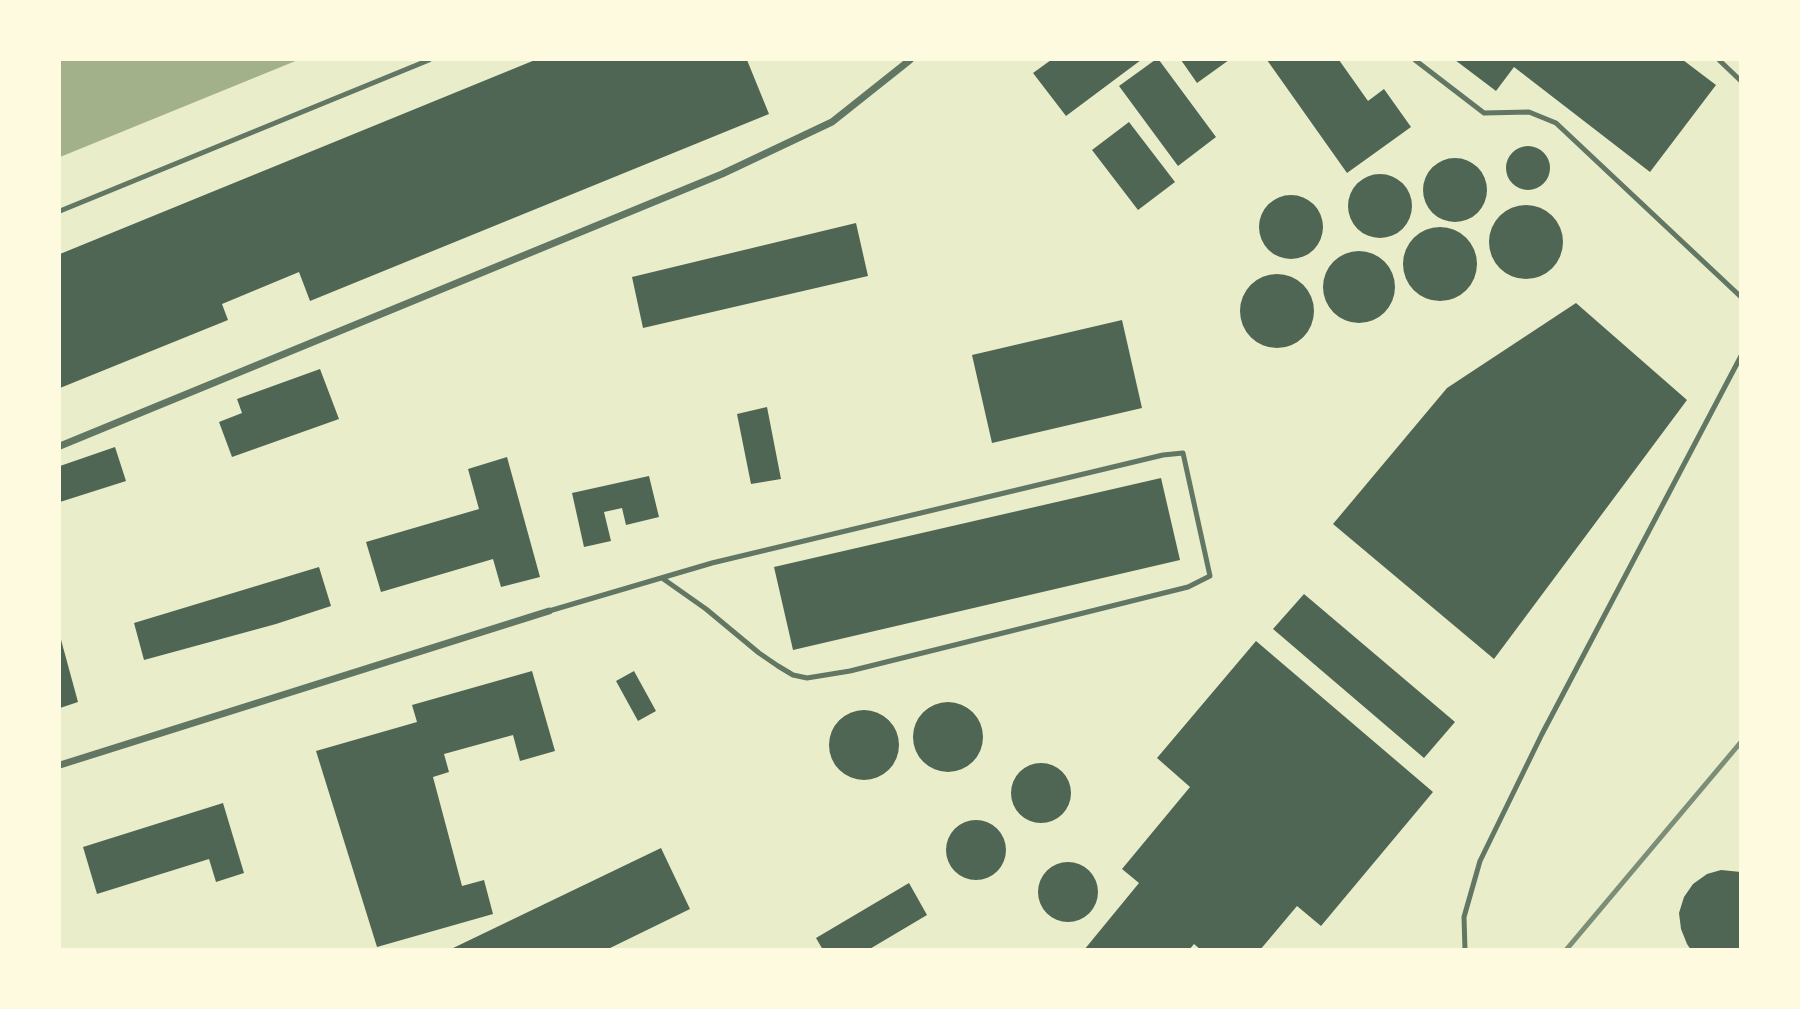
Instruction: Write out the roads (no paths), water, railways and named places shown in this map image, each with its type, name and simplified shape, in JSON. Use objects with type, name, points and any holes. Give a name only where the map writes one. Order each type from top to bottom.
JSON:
[{"type":"street","points":[[60,446],[722,174],[832,122],[910,60]]},
{"type":"street","points":[[60,765],[549,611]]},
{"type":"lane","points":[[60,211],[429,60]]},
{"type":"lane","points":[[1415,60],[1484,113],[1529,112],[1556,123],[1741,297]]},
{"type":"lane","points":[[1719,60],[1741,81]]},
{"type":"lane","points":[[1465,950],[1464,917],[1480,860],[1542,734],[1741,356]]},
{"type":"lane","points":[[549,611],[712,563],[1163,455],[1183,453],[1210,576],[1188,587],[850,671],[807,678],[793,675],[778,666],[663,578]]},
{"type":"railway","points":[[1566,950],[1741,742]]}]
